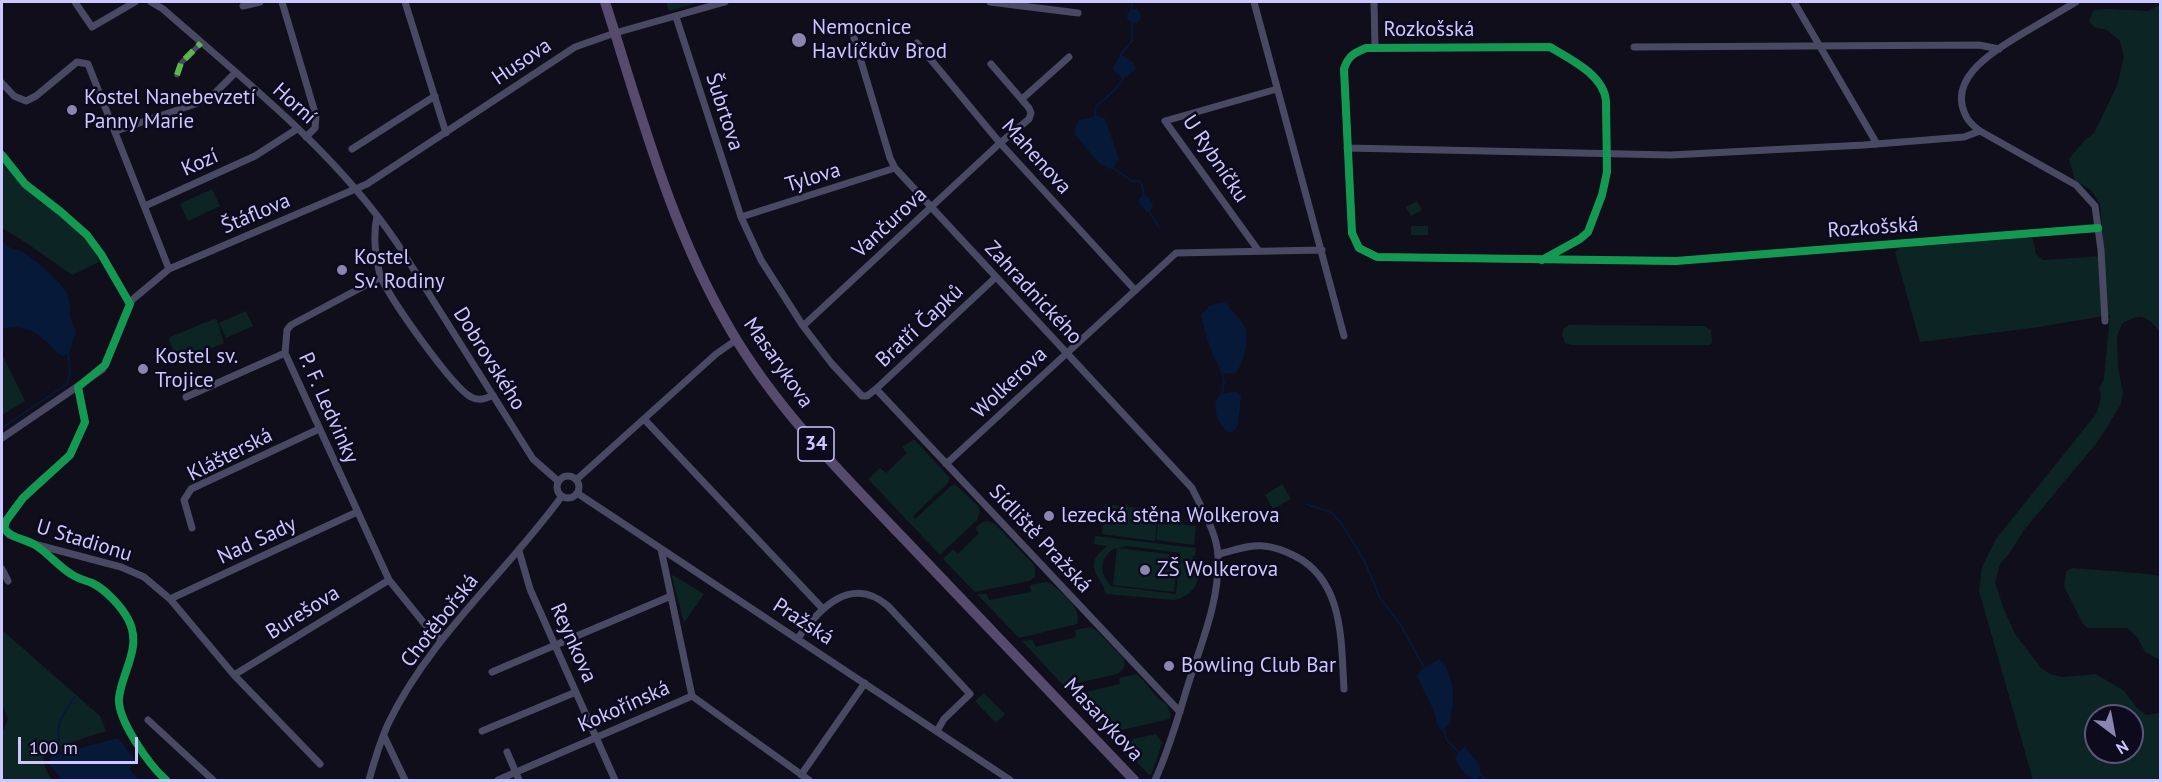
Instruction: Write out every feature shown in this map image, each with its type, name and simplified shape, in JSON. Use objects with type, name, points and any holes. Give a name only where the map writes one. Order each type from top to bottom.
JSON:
[{"type":"main road","name":"Masarykova","points":[[605,2],[661,179],[680,229],[708,290],[762,380],[812,440],[1134,780]]},
{"type":"street","points":[[75,2],[92,27],[135,2]]},
{"type":"street","name":"Horní","points":[[151,2],[163,9],[306,137],[355,190]]},
{"type":"street","points":[[243,6],[260,2]]},
{"type":"street","points":[[282,2],[316,116],[315,128],[306,137]]},
{"type":"street","points":[[405,2],[446,133]]},
{"type":"street","name":"Husova","points":[[355,190],[446,133],[570,50],[615,33],[725,2]]},
{"type":"street","points":[[990,2],[1078,13]]},
{"type":"street","points":[[1254,2],[1344,336]]},
{"type":"street","name":"Rozkošská","points":[[1374,2],[1375,48]]},
{"type":"street","points":[[1794,2],[1876,144]]},
{"type":"street","points":[[2076,2],[1999,49],[1970,72],[1961,99],[1967,119],[1980,131],[2076,185],[2095,206],[2105,321]]},
{"type":"street","name":"Šubrtova","points":[[676,17],[741,217]]},
{"type":"street","name":"Zahradnického","points":[[854,38],[895,168],[1191,488],[1209,524],[1218,554],[1218,578],[1180,712],[1155,780]]},
{"type":"street","points":[[177,75],[181,63],[201,43]]},
{"type":"street","name":"Mahenova","points":[[917,43],[999,143],[1135,290]]},
{"type":"street","points":[[1634,47],[1979,45],[1999,49]]},
{"type":"street","name":"Rozkošská","points":[[1542,260],[1580,239],[1588,232],[1605,184],[1608,153],[1605,93],[1597,80],[1574,61],[1550,47],[1366,48],[1355,52],[1347,59],[1344,69],[1352,233],[1357,245],[1368,254],[1377,257],[1542,260],[1676,261],[2098,228]]},
{"type":"street","points":[[991,64],[1022,99],[1069,57]]},
{"type":"street","points":[[2,83],[14,96],[22,100],[31,99],[77,62],[88,64],[169,269]]},
{"type":"street","points":[[116,131],[184,109],[204,100],[235,73]]},
{"type":"street","name":"U Rybníčku","points":[[1258,250],[1165,121],[1277,89]]},
{"type":"street","points":[[352,149],[435,96]]},
{"type":"street","name":"Vančurova","points":[[803,326],[999,143],[1029,119],[1031,113],[1022,99]]},
{"type":"street","name":"Kozí","points":[[145,206],[255,156],[297,129]]},
{"type":"street","points":[[1347,148],[1671,155],[1876,144],[1964,137],[1980,131]]},
{"type":"street","name":"Tylova","points":[[741,217],[895,168]]},
{"type":"street","name":"Dobrovského","points":[[355,190],[397,243],[533,459],[558,481]]},
{"type":"street","name":"Štáflova","points":[[2,438],[103,369],[132,300],[169,269],[355,190]]},
{"type":"street","points":[[377,216],[374,230],[381,277],[412,327],[454,383],[471,397],[484,399],[493,395]]},
{"type":"street","points":[[741,217],[761,260],[803,326]]},
{"type":"street","points":[[1258,250],[1322,250]]},
{"type":"street","name":"Wolkerova","points":[[946,464],[1176,253],[1258,250]]},
{"type":"street","name":"P. F. Ledvinky","points":[[381,277],[291,325],[287,330],[285,353],[389,580],[432,633],[442,640]]},
{"type":"street","name":"Bratří Čapků","points":[[803,326],[832,364],[864,397],[876,389],[996,277]]},
{"type":"street","points":[[576,480],[716,354],[736,340]]},
{"type":"street","points":[[186,397],[285,353]]},
{"type":"street","name":"U Stadionu","points":[[78,387],[85,423],[70,455],[23,498],[6,521],[4,528],[9,535],[34,544],[121,567],[144,577],[170,599],[234,675],[321,764]]},
{"type":"street","name":"Sídliště Pražská","points":[[876,389],[1180,712]]},
{"type":"street","points":[[644,418],[823,609]]},
{"type":"street","name":"Klášterská","points":[[192,528],[184,500],[191,489],[319,429]]},
{"type":"street","points":[[567,476],[576,480],[579,487],[577,493],[571,497],[561,496],[557,489],[558,481],[567,476]]},
{"type":"street","name":"Pražská","points":[[577,493],[1010,780]]},
{"type":"street","name":"Chotěbořská","points":[[369,780],[384,736],[406,692],[442,640],[519,551],[561,496]]},
{"type":"street","name":"Nad Sady","points":[[170,599],[357,512]]},
{"type":"street","points":[[1218,554],[1264,546],[1291,554],[1312,567],[1329,589],[1335,606],[1342,652],[1344,689]]},
{"type":"street","name":"Kokořínská","points":[[498,780],[692,696],[661,549]]},
{"type":"street","name":"Reynkova","points":[[519,551],[530,589],[615,780]]},
{"type":"street","points":[[2,570],[8,581]]},
{"type":"street","name":"Burešova","points":[[234,675],[389,580]]},
{"type":"street","points":[[798,638],[823,609],[847,594],[862,593],[876,597],[895,614],[970,694],[944,719],[937,730]]},
{"type":"street","points":[[492,672],[670,596]]},
{"type":"street","points":[[801,775],[865,683]]},
{"type":"street","points":[[482,731],[576,692]]},
{"type":"street","points":[[692,696],[809,780]]},
{"type":"street","points":[[148,720],[213,780]]},
{"type":"street","points":[[384,736],[405,780]]},
{"type":"street","points":[[507,752],[519,780]]},
{"type":"green space","points":[[666,2],[700,2],[669,11]]},
{"type":"green space","points":[[2160,5],[2160,332],[2147,319],[2139,317],[2122,324],[2117,336],[2118,368],[2123,392],[2121,404],[2099,440],[2024,530],[2000,564],[1995,582],[2015,634],[2041,668],[2050,674],[2062,677],[2096,674],[2124,691],[2134,704],[2084,704],[2084,764],[2144,764],[2144,714],[2160,713],[2160,780],[2033,780],[1979,591],[1982,567],[1996,539],[2096,414],[2101,398],[2099,388],[2104,379],[2110,315],[2039,327],[1920,342],[1895,252],[1901,248],[2025,237],[2033,239],[2036,254],[2043,260],[2104,256],[2100,204],[2091,190],[2075,180],[2069,159],[2094,133],[2117,86],[2124,57],[2120,41],[2107,30],[2094,27],[2089,21],[2094,10],[2148,11]]},
{"type":"green space","points":[[2,160],[28,192],[81,232],[95,251],[99,262],[72,275],[2,228]]},
{"type":"green space","points":[[212,189],[220,206],[188,221],[180,204]]},
{"type":"green space","points":[[1417,201],[1422,210],[1411,216],[1406,207]]},
{"type":"green space","points":[[1411,226],[1428,226],[1428,235],[1411,235]]},
{"type":"green space","points":[[246,311],[253,326],[226,338],[219,323]]},
{"type":"green space","points":[[214,319],[217,320],[224,343],[180,361],[177,360],[169,340],[170,337]]},
{"type":"green space","points":[[1569,325],[1704,326],[1711,330],[1712,342],[1710,345],[1572,345],[1565,343],[1562,334],[1564,328]]},
{"type":"green space","points":[[2,354],[25,401],[2,415]]},
{"type":"green space","points":[[914,439],[950,478],[947,484],[913,516],[915,519],[955,484],[978,506],[980,511],[977,520],[940,555],[868,479],[880,468],[886,473],[907,453],[902,447]]},
{"type":"green space","points":[[1282,484],[1291,499],[1273,509],[1265,495]]},
{"type":"green space","name":"ZŠ Wolkerova","points":[[1105,504],[1158,510],[1155,541],[1102,534]]},
{"type":"green space","points":[[988,521],[995,524],[1035,566],[1035,577],[1029,581],[975,592],[943,559],[953,549],[958,554],[979,533],[975,528]]},
{"type":"green space","name":"ZŠ Wolkerova","points":[[1158,522],[1196,526],[1194,545],[1156,540]]},
{"type":"green space","points":[[1095,536],[1196,548],[1195,556],[1192,556],[1198,570],[1196,583],[1188,594],[1174,600],[1106,594],[1094,565],[1099,553],[1107,546],[1094,544]],"holes":[[[1128,546],[1180,553],[1176,594],[1111,586],[1104,576],[1103,562],[1113,549]]]},
{"type":"green space","name":"ZŠ Wolkerova","points":[[1117,548],[1178,555],[1174,592],[1113,585]]},
{"type":"green space","points":[[2072,568],[2160,576],[2160,660],[2145,652],[2138,638],[2127,628],[2088,628],[2083,624],[2064,586],[2066,571]]},
{"type":"green space","points":[[673,575],[704,594],[684,623],[672,577]]},
{"type":"green space","points":[[1046,582],[1052,584],[1074,607],[1077,612],[1077,624],[1019,638],[977,594],[987,594],[989,600],[1031,592],[1030,585]]},
{"type":"green space","points":[[1090,627],[1096,630],[1124,659],[1124,668],[1117,674],[1064,686],[1022,641],[1032,640],[1036,647],[1076,637],[1075,630]]},
{"type":"green space","points":[[2,630],[100,716],[106,731],[44,751],[45,766],[52,780],[2,780],[2,733],[8,719],[2,704]]},
{"type":"green space","points":[[1137,674],[1158,698],[1167,704],[1171,716],[1169,719],[1109,733],[1066,688],[1074,687],[1078,694],[1120,684],[1119,678]]},
{"type":"green space","points":[[984,693],[1005,714],[996,723],[975,701]]},
{"type":"green space","points":[[1116,734],[1120,742],[1156,734],[1162,743],[1152,773],[1149,775],[1111,735]]},
{"type":"water","points":[[1134,9],[1139,11],[1141,16],[1139,21],[1134,23],[1129,21],[1127,16],[1129,11]]},
{"type":"water","points":[[1121,55],[1133,62],[1136,69],[1123,79],[1113,67]]},
{"type":"water","points":[[1098,116],[1105,119],[1119,159],[1113,168],[1109,169],[1099,163],[1075,135],[1074,130],[1079,120]]},
{"type":"water","points":[[1143,195],[1147,196],[1153,205],[1150,212],[1146,212],[1138,201]]},
{"type":"water","points":[[2,241],[33,259],[68,295],[71,320],[76,330],[69,354],[61,355],[27,329],[15,327],[2,329]]},
{"type":"water","points":[[1226,303],[1245,327],[1247,337],[1245,351],[1241,365],[1235,374],[1222,373],[1212,352],[1201,315],[1209,306]]},
{"type":"water","points":[[1228,392],[1238,392],[1241,397],[1238,425],[1232,433],[1223,428],[1217,417],[1215,405],[1219,396]]},
{"type":"water","points":[[1439,659],[1446,666],[1453,693],[1451,723],[1443,730],[1439,729],[1433,709],[1417,677],[1420,671]]},
{"type":"water","points":[[118,738],[135,760],[129,769],[139,780],[62,780],[49,764],[51,757],[55,755]]},
{"type":"water","points":[[1465,747],[1480,765],[1480,775],[1476,780],[1463,772],[1455,759],[1458,752]]},
{"type":"waterway","points":[[1131,11],[1132,2]]},
{"type":"waterway","points":[[1121,57],[1132,41],[1132,22]]},
{"type":"waterway","points":[[1095,119],[1096,106],[1116,88],[1124,77]]},
{"type":"waterway","points":[[1113,168],[1132,181],[1139,181],[1142,184],[1144,198]]},
{"type":"waterway","points":[[1149,211],[1159,227]]},
{"type":"waterway","points":[[2,428],[67,384],[70,372],[68,352]]},
{"type":"waterway","points":[[1222,371],[1224,382],[1222,395]]},
{"type":"waterway","points":[[1306,504],[1332,513],[1341,523],[1364,560],[1380,598],[1400,624],[1425,669]]},
{"type":"waterway","points":[[62,754],[58,730],[65,711],[75,697]]},
{"type":"waterway","points":[[1443,728],[1447,740],[1459,753]]},
{"type":"waterway","points":[[1480,774],[1486,780]]},
{"type":"marked path","points":[[177,75],[181,63],[201,43]]},
{"type":"cycle path","points":[[1542,260],[1580,239],[1588,232],[1602,195],[1607,172],[1606,101],[1604,92],[1593,76],[1550,47],[1366,48],[1352,56],[1344,69],[1352,233],[1359,248],[1377,257],[1676,261],[2098,228]]},
{"type":"cycle path","points":[[2,155],[25,184],[87,235],[101,254],[130,304],[105,365],[78,387],[85,422],[70,455],[23,498],[6,521],[4,528],[10,534],[40,548],[74,576],[102,589],[125,614],[132,629],[133,649],[121,688],[120,707],[123,718],[136,742],[166,780]]},
{"type":"place","name":"Nemocnice Havlíčkův Brod","points":[[799,40]]},
{"type":"place","name":"Kostel Nanebevzetí Panny Marie","points":[[72,110]]},
{"type":"place","name":"Kostel Sv. Rodiny","points":[[342,270]]},
{"type":"place","name":"Kostel sv. Trojice","points":[[143,369]]},
{"type":"place","name":"lezecká stěna Wolkerova","points":[[1049,516]]},
{"type":"place","name":"ZŠ Wolkerova","points":[[1145,570]]},
{"type":"place","name":"Bowling Club Bar","points":[[1169,666]]}]
